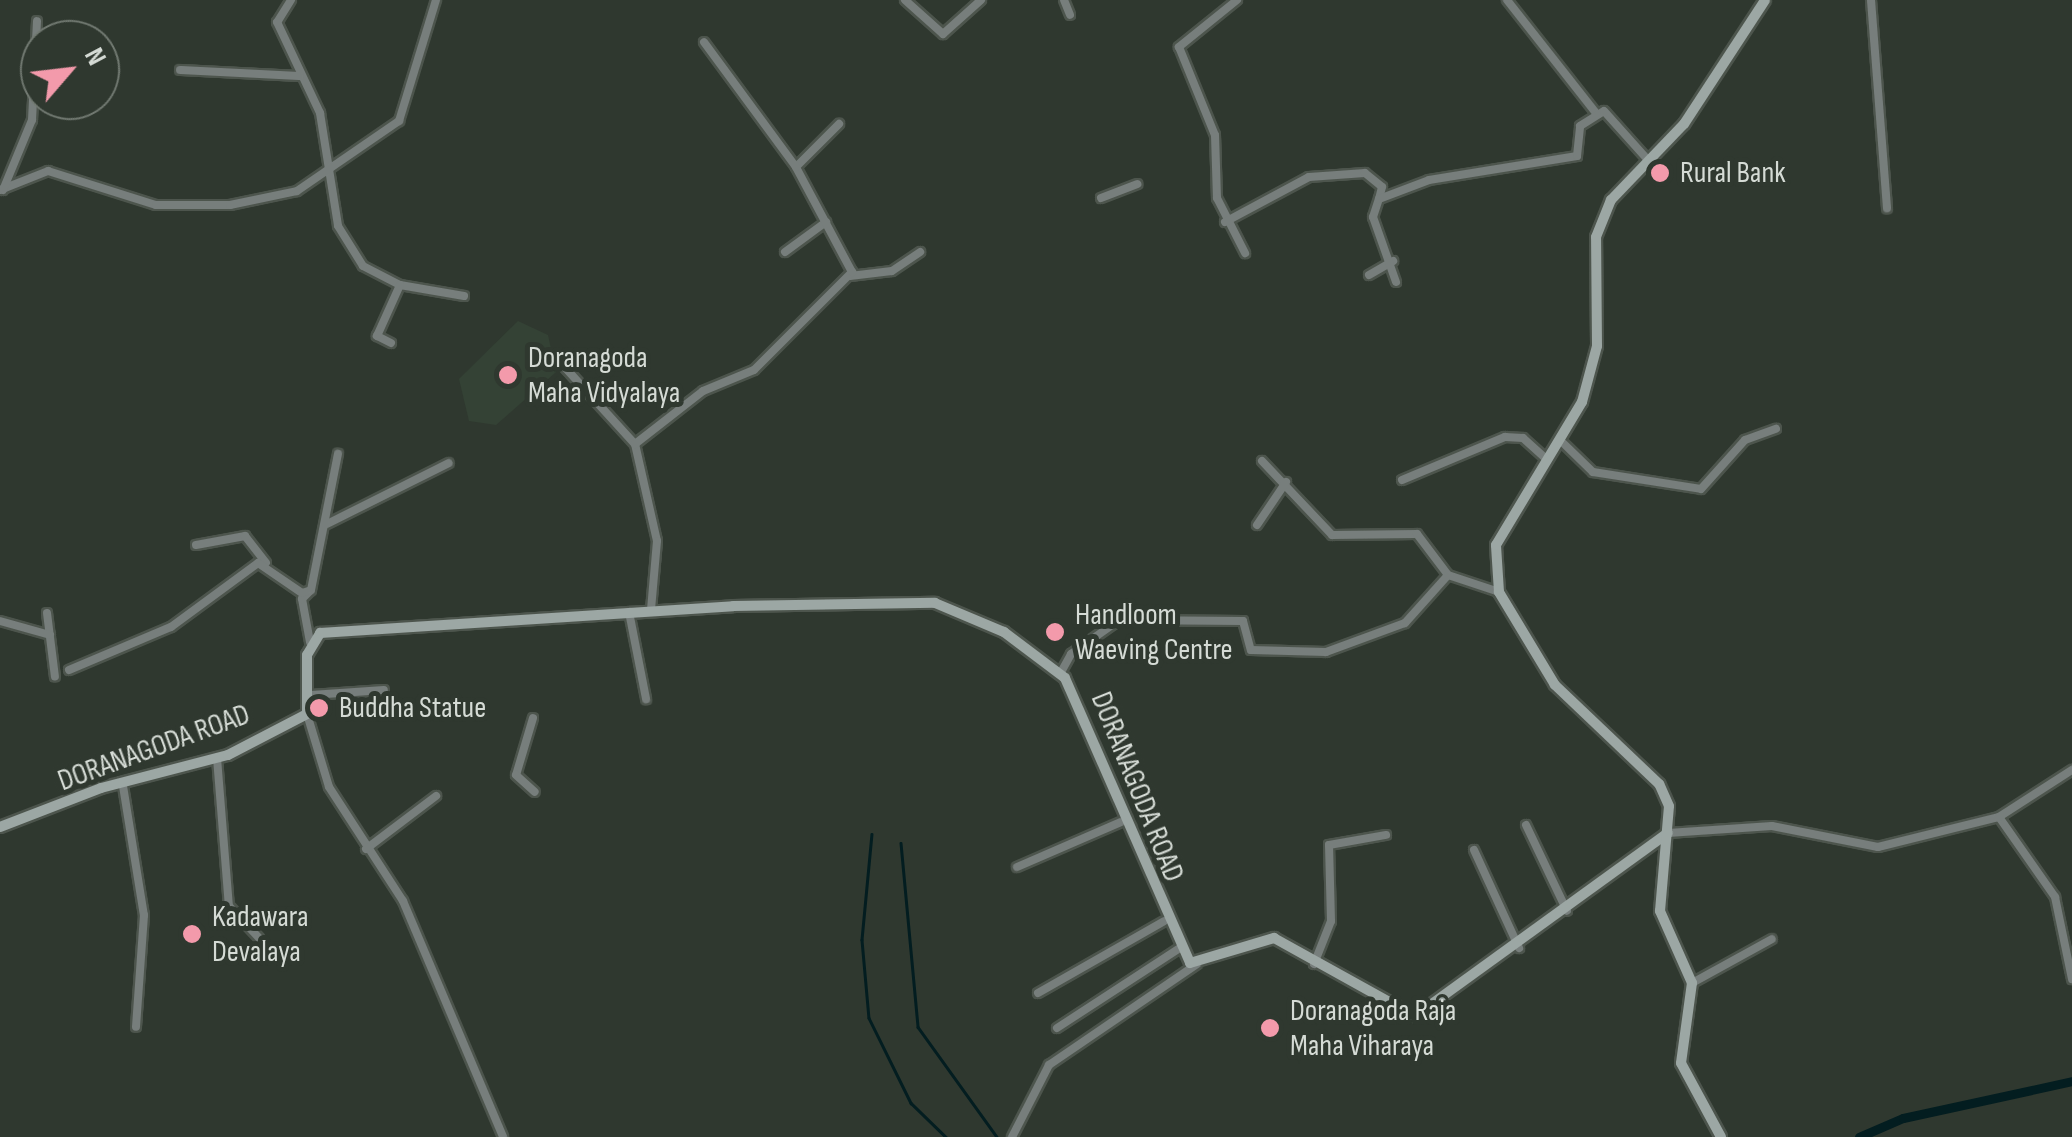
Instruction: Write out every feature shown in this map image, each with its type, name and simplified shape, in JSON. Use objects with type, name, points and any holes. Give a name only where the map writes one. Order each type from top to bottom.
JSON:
[{"type":"street","points":[[291,0],[277,22],[320,114],[338,226],[362,266],[400,285],[464,296]]},
{"type":"street","points":[[1,190],[48,171],[156,205],[230,205],[297,191],[399,121],[436,0]]},
{"type":"street","points":[[905,0],[943,34],[981,0]]},
{"type":"street","points":[[1064,0],[1070,15]]},
{"type":"street","points":[[1237,0],[1180,47],[1215,135],[1226,222],[1245,253]]},
{"type":"street","points":[[1507,0],[1596,113]]},
{"type":"street","points":[[1720,1137],[1681,1063],[1692,983],[1660,910],[1668,833],[1660,784],[1555,685],[1499,592],[1496,545],[1560,440],[1597,346],[1596,237],[1611,200],[1646,159],[1684,124],[1766,0]]},
{"type":"street","points":[[1871,0],[1886,208]]},
{"type":"street","points":[[704,42],[796,167],[850,276]]},
{"type":"street","points":[[180,70],[300,76]]},
{"type":"street","points":[[1378,199],[1429,180],[1576,156],[1580,126],[1596,113],[1610,114],[1646,159]]},
{"type":"street","points":[[1,190],[32,120]]},
{"type":"street","points":[[796,167],[839,124]]},
{"type":"street","points":[[1226,222],[1309,177],[1365,173],[1382,187],[1373,217],[1392,261],[1396,282]]},
{"type":"street","points":[[1101,198],[1137,184]]},
{"type":"street","points":[[784,252],[826,222]]},
{"type":"street","points":[[635,444],[703,391],[754,370],[850,276],[892,271],[920,252]]},
{"type":"street","points":[[1369,275],[1392,261]]},
{"type":"street","points":[[391,342],[377,336],[400,285]]},
{"type":"street","points":[[560,362],[635,444],[657,540],[651,610]]},
{"type":"street","points":[[1560,440],[1593,472],[1701,489],[1746,440],[1776,429]]},
{"type":"street","points":[[1402,480],[1505,437],[1522,438],[1546,459]]},
{"type":"street","points":[[338,454],[311,590],[302,598],[310,642],[311,695],[307,714],[329,787],[403,901],[502,1137]]},
{"type":"street","points":[[1262,461],[1286,482],[1332,535],[1417,534],[1448,575],[1499,592]]},
{"type":"street","points":[[326,524],[448,463]]},
{"type":"street","points":[[1257,526],[1286,482]]},
{"type":"street","points":[[196,546],[244,536],[288,585],[311,590]]},
{"type":"street","points":[[69,670],[171,627],[266,562]]},
{"type":"street","points":[[1060,674],[1071,654],[1119,620],[1243,621],[1251,650],[1326,652],[1405,623],[1448,575]]},
{"type":"street","name":"DORANAGODA ROAD","points":[[310,642],[341,630],[651,610],[935,603],[1004,632],[1060,674],[1164,921],[1178,949],[1197,964]]},
{"type":"street","points":[[629,612],[646,699]]},
{"type":"street","points":[[47,613],[55,677]]},
{"type":"street","points":[[0,621],[50,636]]},
{"type":"street","points":[[311,695],[384,690]]},
{"type":"street","name":"DORANAGODA ROAD","points":[[0,827],[217,758],[307,714]]},
{"type":"street","points":[[533,718],[516,775],[535,792]]},
{"type":"street","points":[[217,758],[229,906],[259,938]]},
{"type":"street","points":[[1012,1137],[1049,1065],[1197,964],[1274,938],[1314,964],[1415,1016],[1519,948],[1668,833],[1772,826],[1878,847],[1999,817],[2072,770]]},
{"type":"street","points":[[123,786],[144,915],[136,1027]]},
{"type":"street","points":[[366,849],[436,796]]},
{"type":"street","points":[[1999,817],[2055,897],[2072,979]]},
{"type":"street","points":[[1017,866],[1121,822]]},
{"type":"street","points":[[1526,825],[1568,910]]},
{"type":"street","points":[[1314,964],[1330,920],[1328,845],[1386,835]]},
{"type":"street","points":[[1474,850],[1519,948]]},
{"type":"street","points":[[1038,993],[1164,921]]},
{"type":"street","points":[[1692,983],[1772,939]]},
{"type":"street","points":[[1058,1028],[1178,949]]},
{"type":"shaded area","name":"Doranagoda Maha Vidyalaya","points":[[518,321],[548,335],[556,372],[496,425],[469,421],[459,379]]},
{"type":"waterway","points":[[872,834],[862,940],[869,1018],[911,1103],[946,1137]]},
{"type":"waterway","points":[[901,843],[918,1027],[997,1137]]},
{"type":"waterway","points":[[1859,1137],[1903,1118],[2072,1081]]},
{"type":"place","name":"Rural Bank","points":[[1660,173]]},
{"type":"place","name":"Doranagoda Maha Vidyalaya","points":[[508,375]]},
{"type":"place","name":"Handloom Waeving Centre","points":[[1055,632]]},
{"type":"place","name":"Buddha Statue","points":[[319,708]]},
{"type":"place","name":"Kadawara Devalaya","points":[[192,934]]},
{"type":"place","name":"Doranagoda Raja Maha Viharaya","points":[[1270,1028]]}]
